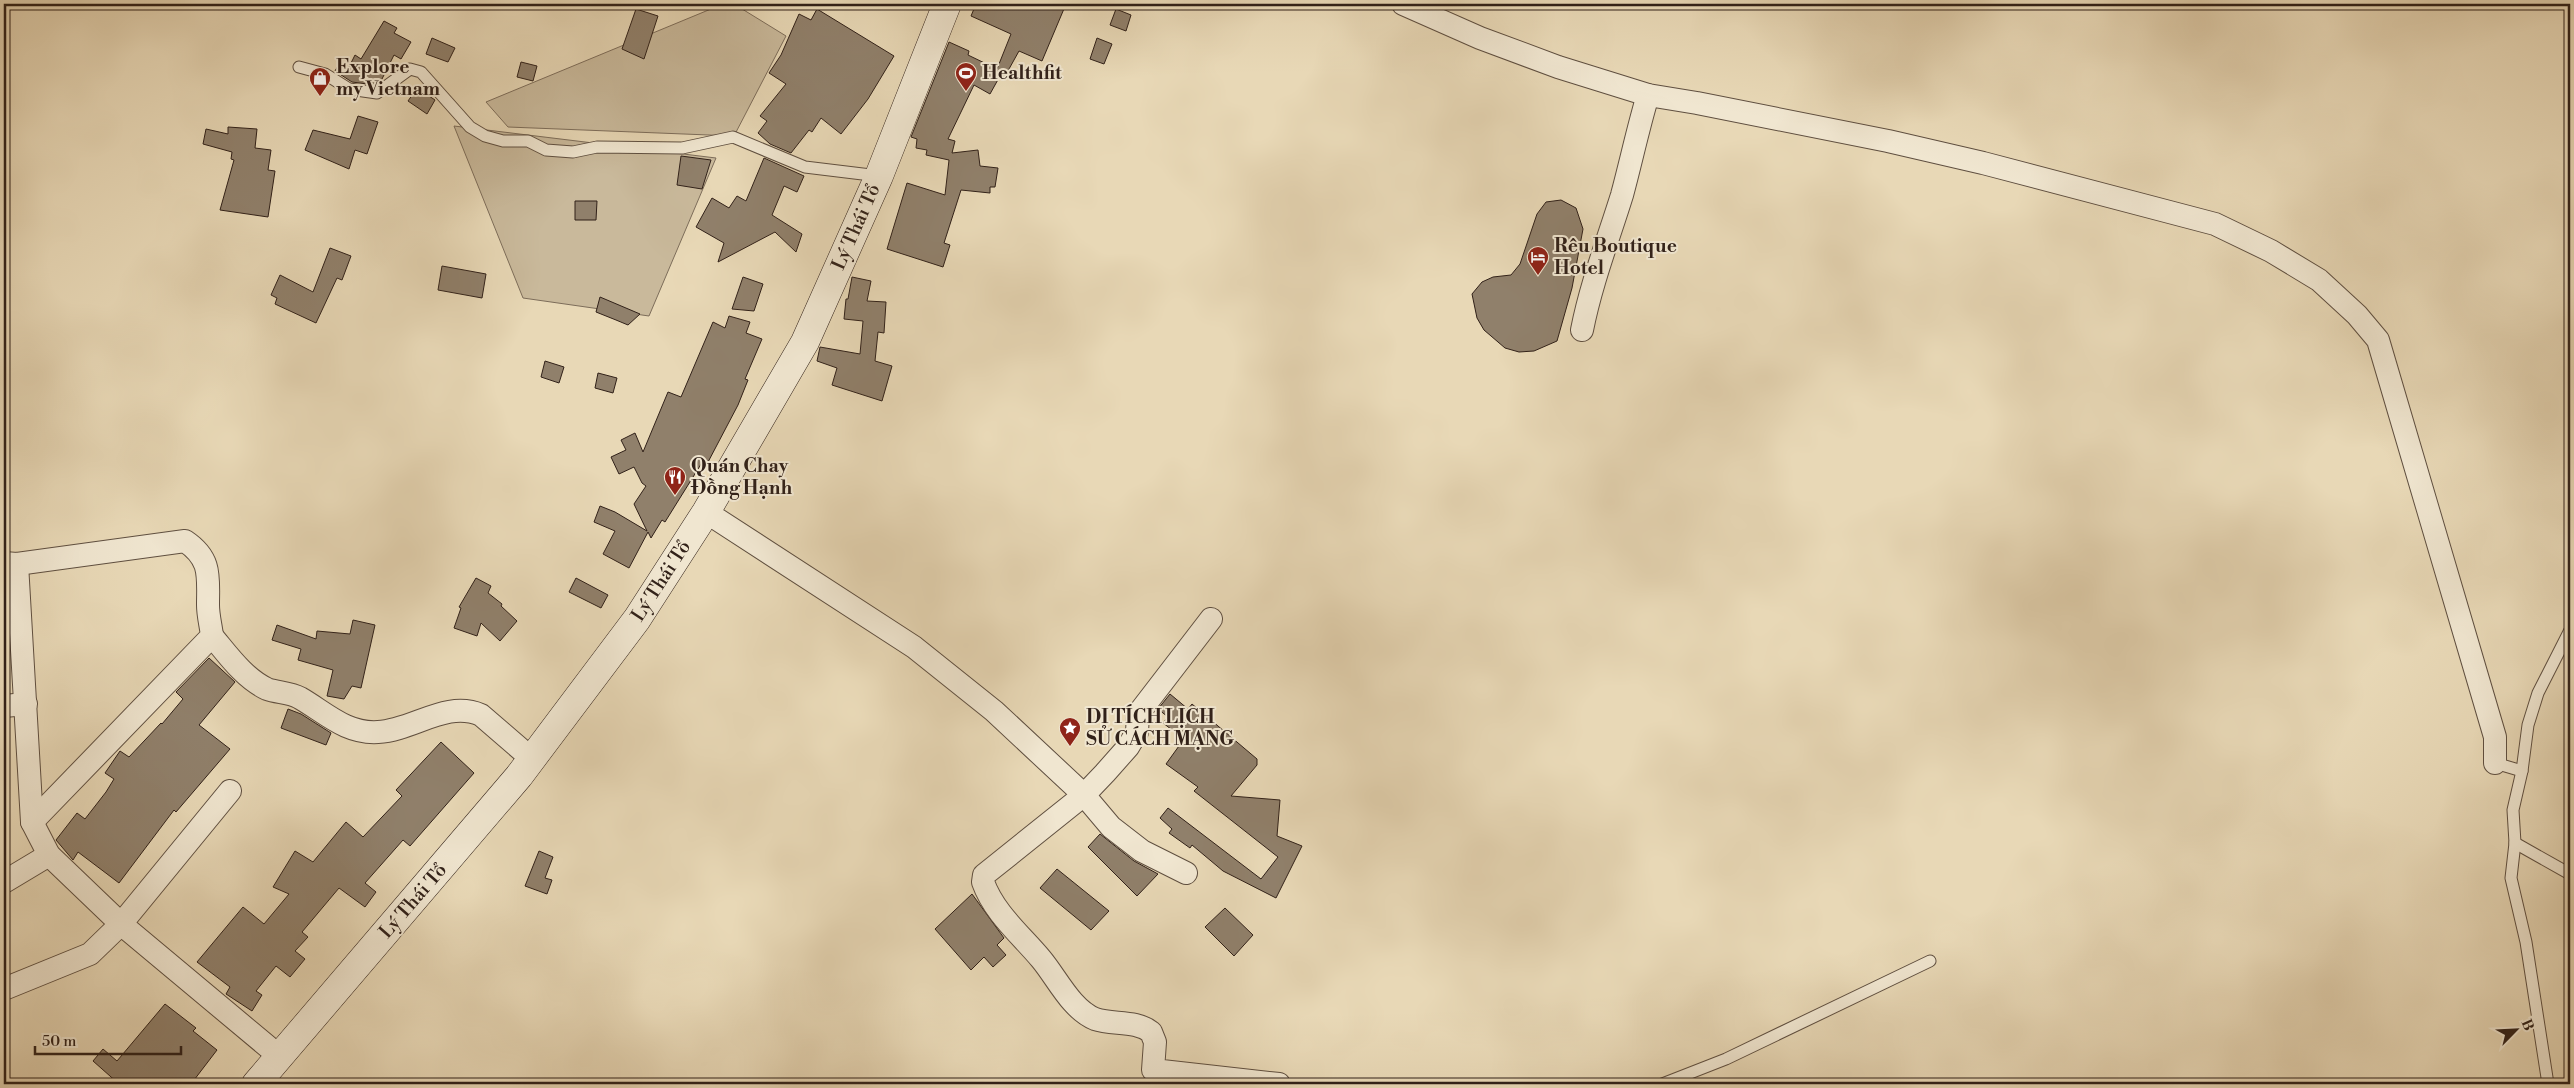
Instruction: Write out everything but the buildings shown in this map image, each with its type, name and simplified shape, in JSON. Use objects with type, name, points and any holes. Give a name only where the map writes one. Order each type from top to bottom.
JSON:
[{"type":"street","name":"Lý Thái Tổ","points":[[256,1084],[532,759],[637,619],[706,512],[805,342],[879,176],[947,4]]},
{"type":"street","points":[[1403,4],[1489,41],[1558,67],[1648,95],[1888,141],[1984,163],[2214,224],[2271,251],[2319,280],[2357,315],[2378,340],[2495,738],[2495,763]]},
{"type":"street","points":[[1582,330],[1588,298],[1622,193],[1648,95]]},
{"type":"street","points":[[706,512],[914,647],[994,711],[1084,795],[1111,827],[1142,851],[1186,873]]},
{"type":"street","points":[[279,1056],[121,924],[49,855],[32,822],[15,705],[10,563],[185,541],[197,549],[205,562],[210,591],[208,606],[212,636],[239,668],[262,686],[274,692],[294,695],[344,727],[379,732],[405,727],[452,710],[472,711],[481,715],[532,759]]},
{"type":"street","points":[[1211,619],[1138,714],[1137,732],[1128,747],[1084,795],[984,875],[986,889],[1010,925],[1041,958],[1081,1009],[1095,1019],[1134,1025],[1151,1032],[1155,1042],[1153,1070],[1279,1084]]},
{"type":"street","points":[[32,822],[212,636]]},
{"type":"street","points":[[4,989],[90,954],[121,924],[230,791]]},
{"type":"street","points":[[4,882],[49,855]]},
{"type":"lane","points":[[299,67],[325,74],[349,89],[377,93],[410,69],[421,72],[470,127],[486,136],[503,141],[528,141],[546,150],[573,152],[597,147],[682,148],[733,136],[805,168],[879,176]]},
{"type":"lane","points":[[2548,1084],[2526,942],[2511,878],[2515,843],[2513,810],[2522,771],[2528,726],[2538,692],[2570,630]]},
{"type":"lane","points":[[2495,763],[2522,771]]},
{"type":"lane","points":[[2515,843],[2570,874]]},
{"type":"lane","points":[[1662,1084],[1726,1058],[1930,962]]},
{"type":"shaded area","points":[[723,4],[734,4],[786,36],[734,136],[508,127],[486,102]]},
{"type":"shaded area","points":[[454,126],[716,158],[649,316],[523,298]]},
{"type":"place","name":"Healthfit","points":[[966,92]]},
{"type":"place","name":"Explore my Vietnam","points":[[320,97]]},
{"type":"place","name":"Rêu Boutique Hotel","points":[[1538,276]]},
{"type":"place","name":"Quán Chay Đồng Hạnh","points":[[675,496]]},
{"type":"place","name":"DI TÍCH LỊCH SỬ CÁCH MẠNG","points":[[1070,747]]}]
